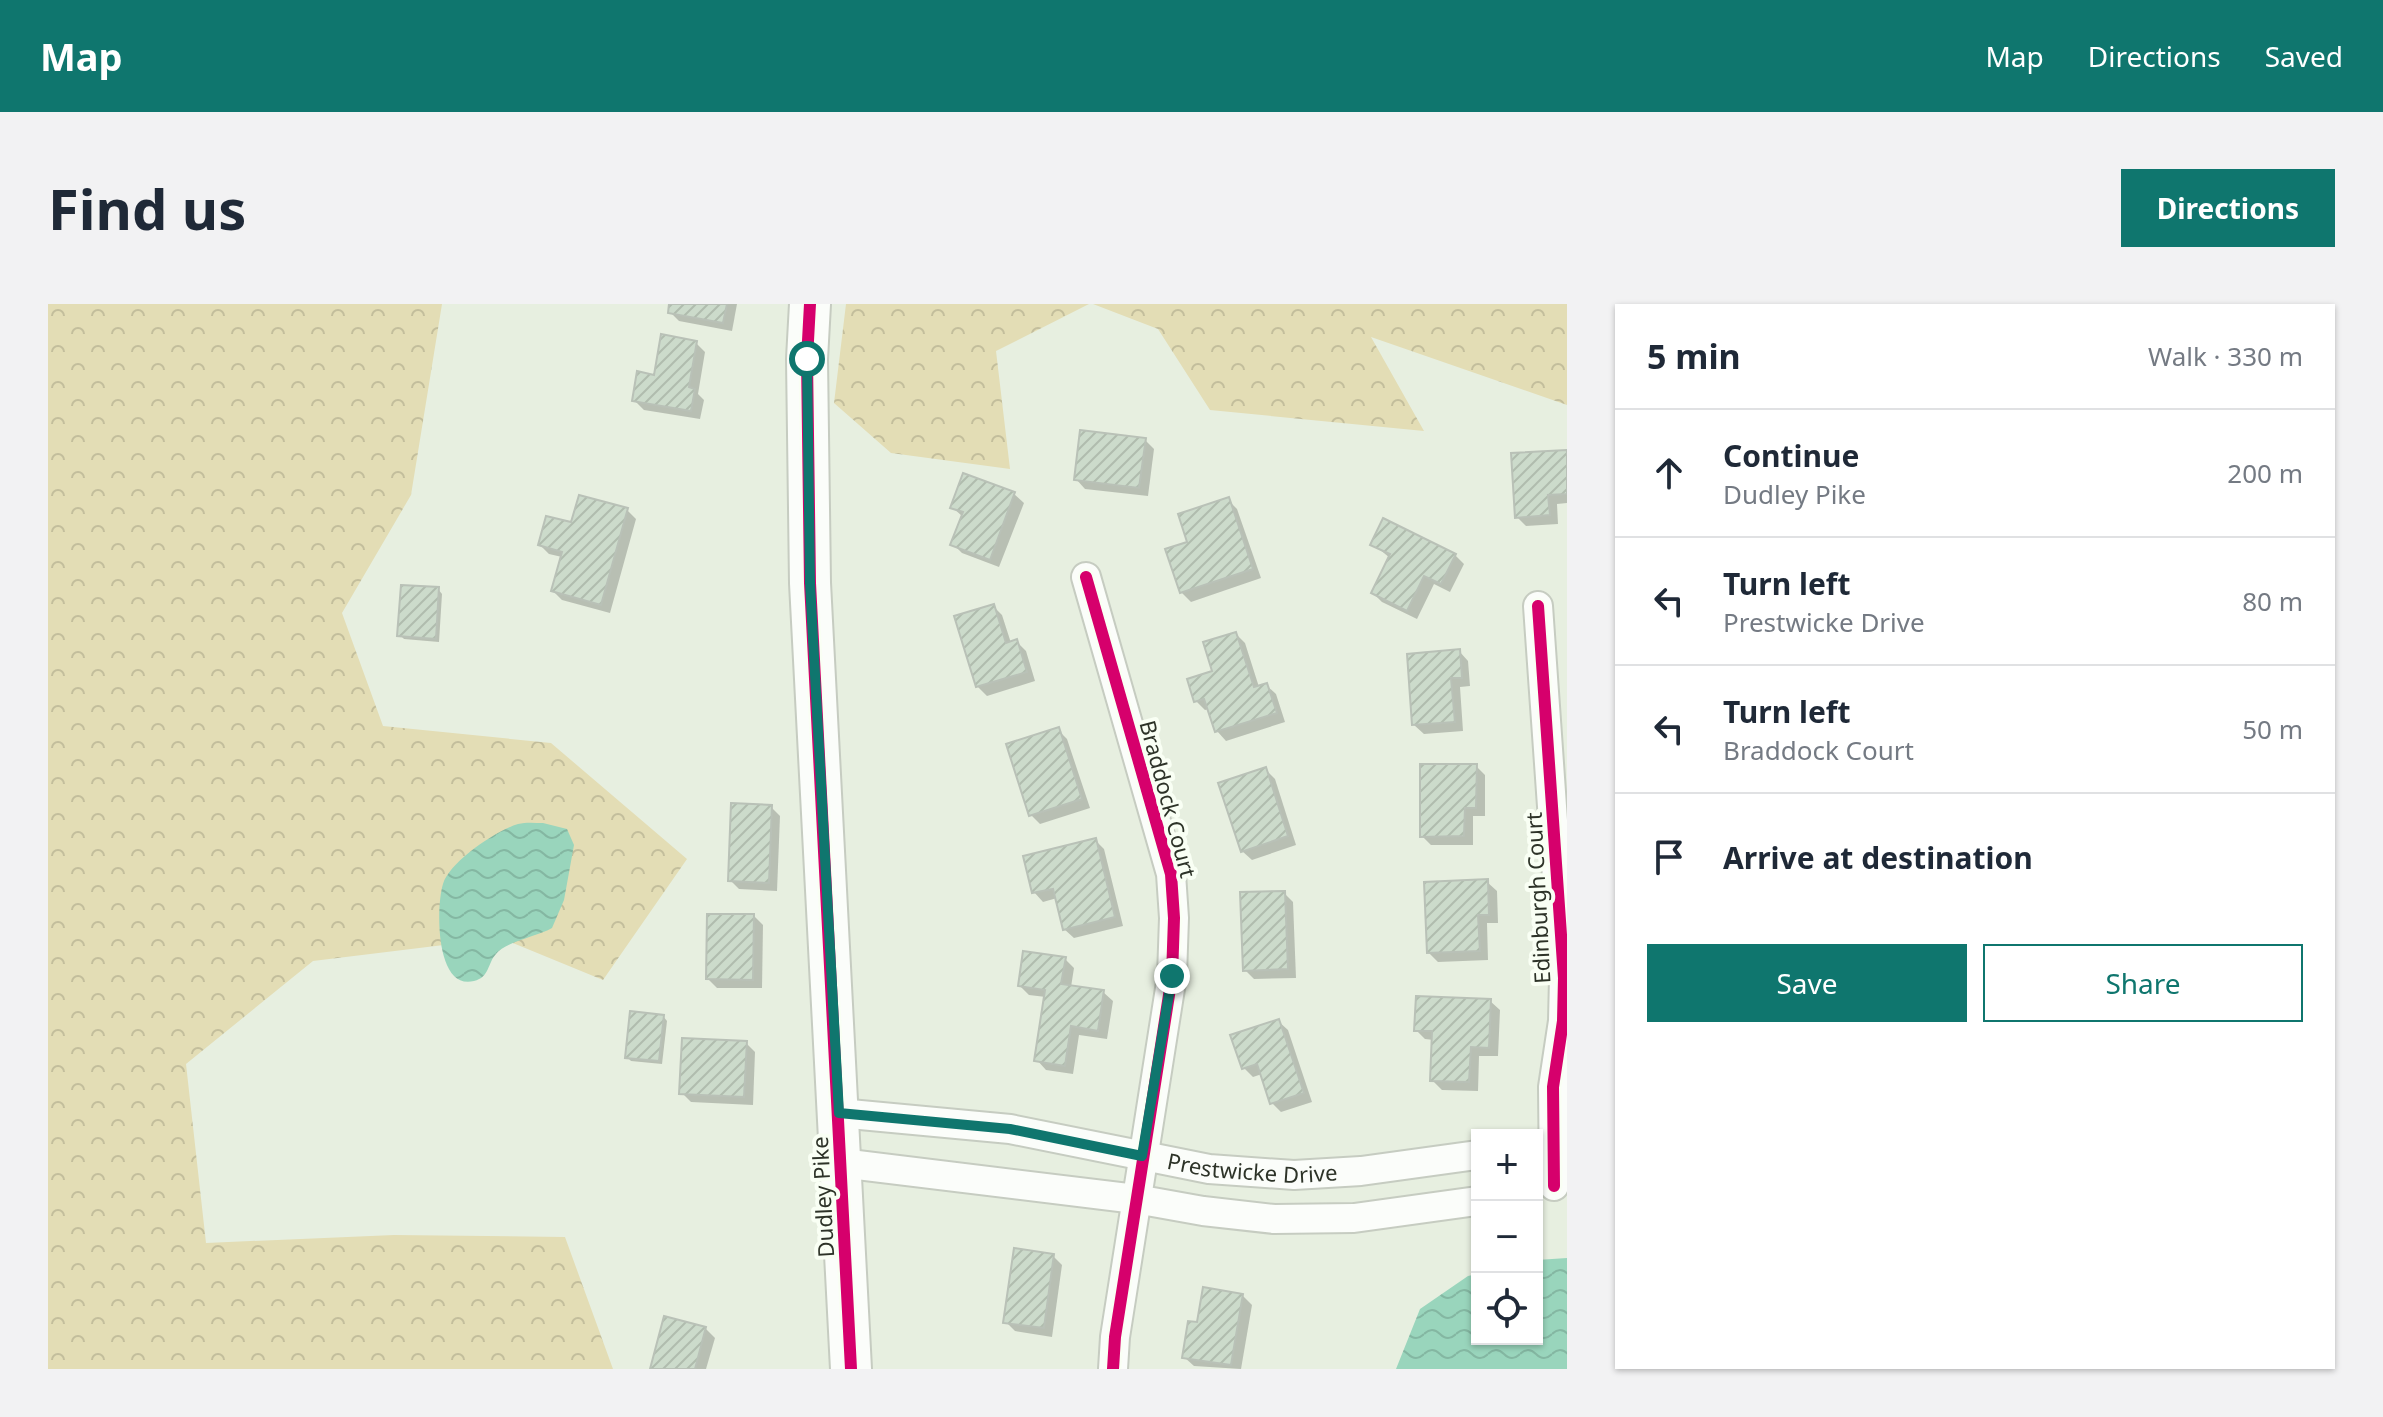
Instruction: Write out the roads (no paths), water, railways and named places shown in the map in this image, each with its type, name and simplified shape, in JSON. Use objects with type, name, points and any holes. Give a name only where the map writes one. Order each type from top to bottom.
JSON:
[{"type":"street","name":"Dudley Pike","points":[[810,304],[807,359],[810,583],[851,1369]]},
{"type":"street","name":"Braddock Court","points":[[1086,577],[1171,874],[1174,918],[1172,976],[1142,1156],[1113,1369]]},
{"type":"street","name":"Edinburgh Court","points":[[1538,606],[1564,978],[1563,1021],[1553,1087],[1553,1187]]},
{"type":"street","name":"Prestwicke Drive","points":[[839,1113],[1010,1129],[1209,1169],[1294,1175],[1361,1171],[1471,1156]]},
{"type":"street","name":"Prestwicke Drive","points":[[841,1163],[1274,1219],[1354,1218],[1471,1202]]},
{"type":"water","points":[[543,823],[567,829],[574,845],[564,900],[552,928],[500,950],[479,979],[461,981],[445,961],[441,944],[439,910],[447,875],[464,857],[498,833],[518,824]]},
{"type":"water","points":[[1567,1258],[1567,1369],[1396,1369],[1420,1309],[1471,1275],[1471,1345],[1543,1345],[1543,1260]]}]
